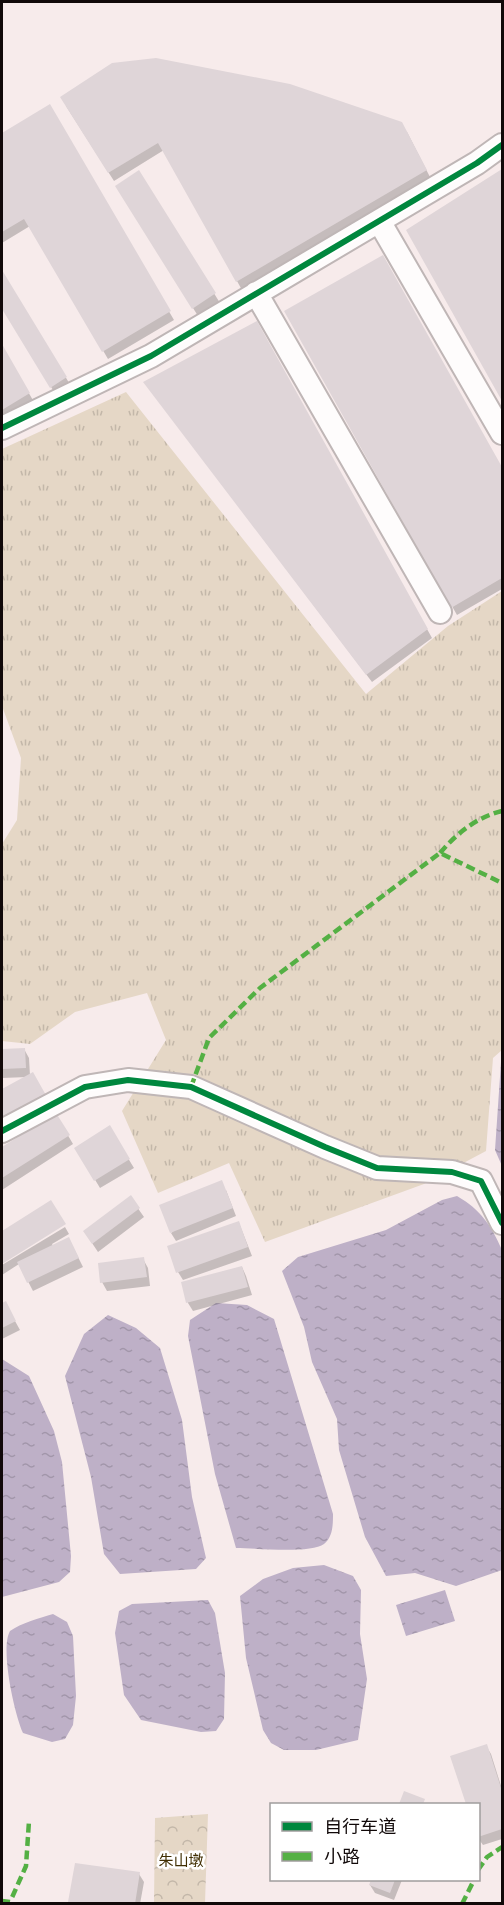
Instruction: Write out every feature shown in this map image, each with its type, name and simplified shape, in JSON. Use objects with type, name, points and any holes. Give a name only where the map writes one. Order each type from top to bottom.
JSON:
[{"type":"street","points":[[2,428],[151,356],[477,163],[502,145]]},
{"type":"street","points":[[379,221],[502,433]]},
{"type":"street","points":[[256,293],[440,612]]},
{"type":"street","points":[[2,1131],[85,1087],[128,1080],[192,1087],[377,1168],[452,1172],[482,1181],[502,1223]]},
{"type":"green space","points":[[126,392],[366,694],[448,626],[502,591],[502,1050],[493,1058],[486,1151],[424,1184],[265,1242],[229,1163],[158,1193],[122,1111],[166,1040],[147,993],[75,1012],[30,1044],[2,1041],[2,844],[17,820],[21,758],[2,706],[2,449]]},
{"type":"green space","name":"朱山墩","points":[[208,1814],[205,1903],[154,1903],[155,1818]]},
{"type":"water","points":[[502,1061],[502,1166],[495,1150]]},
{"type":"water","points":[[457,1196],[473,1207],[484,1219],[502,1250],[502,1570],[456,1586],[415,1573],[386,1576],[365,1537],[339,1450],[337,1419],[312,1362],[304,1327],[282,1271],[298,1257],[386,1230],[442,1200]]},
{"type":"water","points":[[216,1303],[247,1305],[274,1319],[333,1514],[332,1530],[324,1544],[295,1550],[236,1548],[215,1474],[188,1336],[190,1320]]},
{"type":"water","points":[[108,1315],[136,1328],[160,1348],[182,1420],[192,1497],[206,1558],[196,1569],[120,1574],[104,1554],[91,1477],[65,1376],[84,1334]]},
{"type":"water","points":[[2,1359],[29,1376],[54,1431],[62,1462],[71,1556],[70,1572],[59,1582],[2,1597]]},
{"type":"water","points":[[324,1565],[353,1576],[361,1590],[360,1634],[367,1679],[358,1740],[316,1750],[284,1750],[271,1743],[263,1730],[246,1658],[240,1596],[263,1579],[293,1568]]},
{"type":"water","points":[[445,1590],[455,1621],[406,1636],[396,1605]]},
{"type":"water","points":[[208,1600],[215,1613],[225,1673],[224,1719],[216,1731],[201,1732],[141,1720],[124,1695],[115,1633],[119,1611],[132,1604]]},
{"type":"water","points":[[53,1614],[67,1622],[73,1636],[76,1696],[73,1725],[65,1739],[52,1742],[23,1733],[12,1696],[7,1665],[7,1639],[14,1628]]},
{"type":"building","points":[[156,58],[290,84],[402,122],[427,170],[236,282],[158,143],[108,173],[60,97],[112,63]]},
{"type":"building","points":[[50,104],[171,311],[102,352],[24,219],[2,232],[2,133]]},
{"type":"building","points":[[502,169],[502,401],[406,230]]},
{"type":"building","points":[[139,170],[216,293],[192,309],[115,186]]},
{"type":"building","points":[[383,255],[502,467],[502,578],[451,608],[284,311]]},
{"type":"building","points":[[2,270],[67,377],[50,388],[2,309]]},
{"type":"building","points":[[257,321],[428,629],[366,675],[143,382]]},
{"type":"building","points":[[2,344],[30,393],[2,410]]},
{"type":"building","points":[[25,1048],[26,1068],[2,1069],[2,1049]]},
{"type":"building","points":[[33,1072],[47,1097],[2,1122],[2,1089]]},
{"type":"building","points":[[56,1113],[70,1135],[2,1178],[2,1147]]},
{"type":"building","points":[[110,1125],[130,1159],[94,1181],[74,1148]]},
{"type":"building","points":[[222,1180],[233,1208],[170,1233],[159,1205]]},
{"type":"building","points":[[131,1195],[140,1208],[92,1244],[83,1231]]},
{"type":"building","points":[[51,1200],[66,1224],[2,1264],[2,1231]]},
{"type":"building","points":[[239,1221],[248,1247],[176,1273],[167,1246]]},
{"type":"building","points":[[69,1237],[79,1258],[27,1283],[17,1262]]},
{"type":"building","points":[[144,1257],[147,1277],[100,1283],[98,1263]]},
{"type":"building","points":[[242,1266],[248,1287],[186,1303],[181,1282]]},
{"type":"building","points":[[6,1301],[16,1321],[2,1328],[2,1303]]},
{"type":"building","points":[[487,1744],[502,1791],[502,1829],[480,1836],[480,1803],[466,1803],[450,1756]]},
{"type":"building","points":[[404,1791],[425,1799],[423,1803],[399,1803]]},
{"type":"building","points":[[75,1863],[140,1872],[135,1904],[68,1902]]},
{"type":"building","points":[[371,1881],[395,1881],[390,1893],[369,1885]]},
{"type":"marked path","points":[[440,853],[468,827],[484,817],[502,811]]},
{"type":"marked path","points":[[191,1087],[209,1038],[260,988],[440,853],[502,883]]},
{"type":"marked path","points":[[2,1901],[10,1902],[26,1866],[29,1821]]},
{"type":"marked path","points":[[480,1867],[487,1857],[502,1847]]},
{"type":"marked path","points":[[462,1904],[474,1881]]},
{"type":"cycle path","points":[[2,428],[151,356],[477,163],[502,145]]},
{"type":"cycle path","points":[[2,1131],[85,1087],[128,1080],[191,1087],[377,1168],[452,1172],[481,1181],[502,1223]]}]
